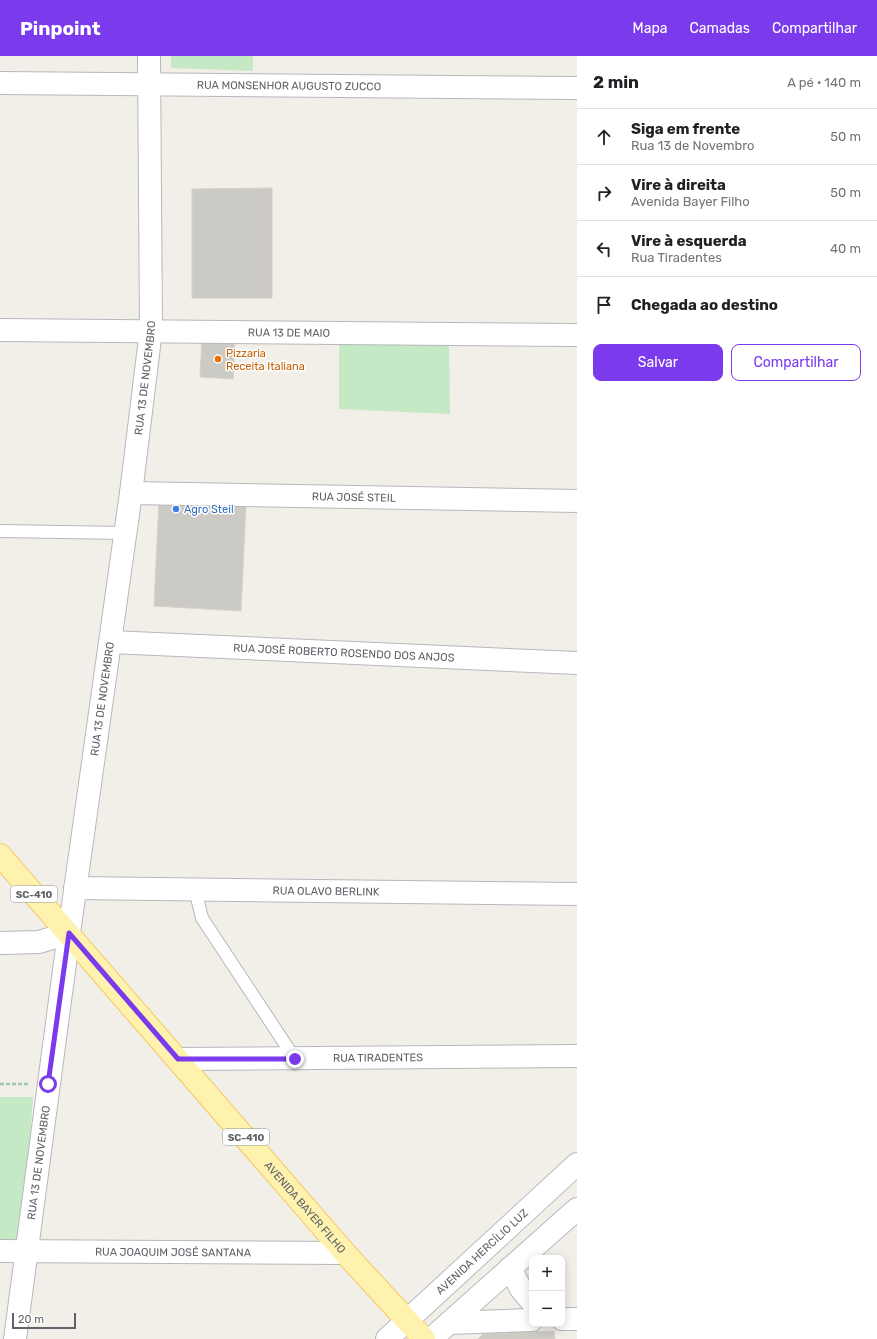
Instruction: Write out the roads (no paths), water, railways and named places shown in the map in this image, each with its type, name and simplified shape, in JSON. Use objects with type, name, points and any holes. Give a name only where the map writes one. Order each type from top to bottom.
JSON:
[{"type":"main road","name":"AVENIDA BAYER FILHO","points":[[0,855],[345,1253],[424,1339]]},
{"type":"street","name":"RUA 13 DE NOVEMBRO","points":[[15,1339],[48,1084],[111,642],[151,330],[149,56]]},
{"type":"street","name":"RUA MONSENHOR AUGUSTO ZUCCO","points":[[0,83],[577,88]]},
{"type":"street","name":"RUA 13 DE MAIO","points":[[0,330],[151,330],[577,335]]},
{"type":"street","name":"RUA JOSÉ STEIL","points":[[131,493],[577,501]]},
{"type":"street","name":"RUA JOSÉ ROBERTO ROSENDO DOS ANJOS","points":[[111,642],[577,663]]},
{"type":"street","name":"RUA OLAVO BERLINK","points":[[75,888],[577,894]]},
{"type":"street","points":[[0,943],[39,942],[69,933]]},
{"type":"street","name":"RUA TIRADENTES","points":[[178,1059],[577,1056]]},
{"type":"street","name":"AVENIDA HERCÍLIO LUZ","points":[[387,1339],[577,1164]]},
{"type":"street","points":[[431,1339],[577,1209]]},
{"type":"street","name":"RUA JOAQUIM JOSÉ SANTANA","points":[[0,1251],[345,1253]]},
{"type":"street","points":[[510,1268],[521,1289],[529,1298]]},
{"type":"street","points":[[565,1319],[577,1320]]},
{"type":"street","points":[[449,1323],[529,1320]]},
{"type":"lane","points":[[0,531],[125,533]]},
{"type":"lane","points":[[195,889],[202,918],[295,1059]]},
{"type":"place","name":"Pizzaria Receita Italiana","points":[[218,359]]},
{"type":"place","name":"Agro Steil","points":[[176,509]]}]
